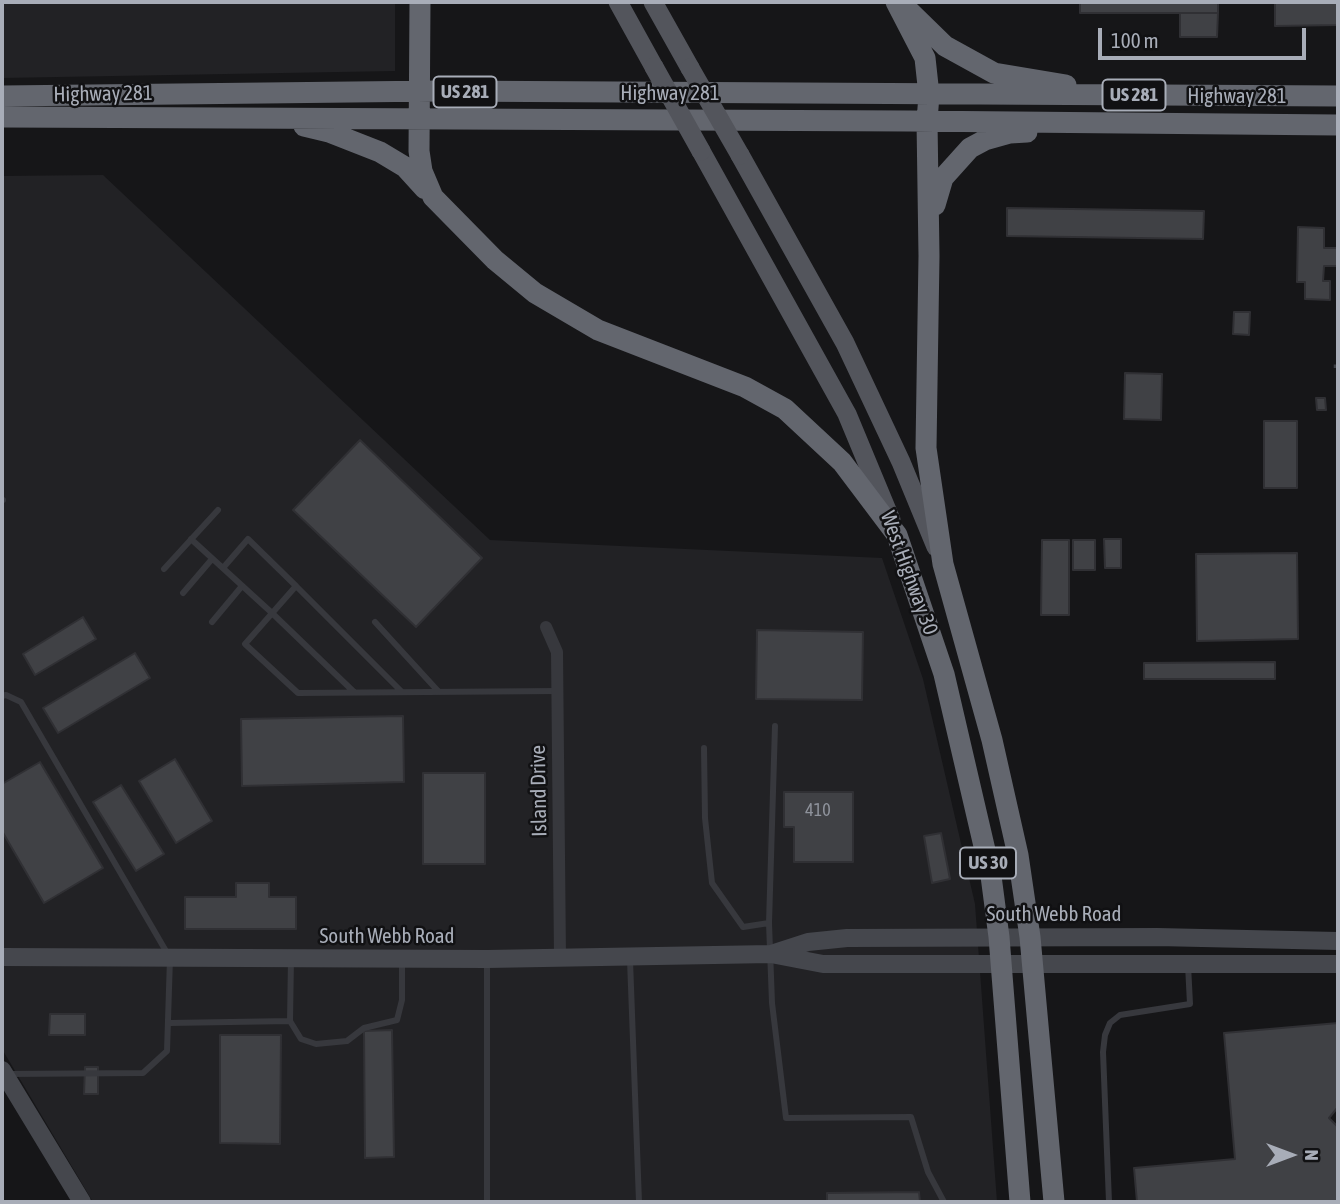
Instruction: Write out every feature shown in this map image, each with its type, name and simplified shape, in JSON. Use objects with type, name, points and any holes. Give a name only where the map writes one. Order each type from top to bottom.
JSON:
[{"type":"highway","points":[[420,2],[418,118],[422,172],[433,197]]},
{"type":"highway","points":[[897,2],[925,58],[929,95],[926,448],[943,564]]},
{"type":"highway","points":[[897,2],[945,46],[993,73],[1049,83],[1152,95]]},
{"type":"highway","name":"Highway 281","points":[[2,96],[419,91],[1338,96]]},
{"type":"highway","name":"Highway 281","points":[[2,117],[1338,125]]},
{"type":"highway","points":[[240,118],[305,126],[355,141],[405,167],[495,260],[535,293],[598,330],[745,387],[785,409],[842,462],[897,535]]},
{"type":"highway","points":[[929,256],[935,200],[943,178],[970,149],[985,140],[1010,133],[1147,123]]},
{"type":"highway","name":"West Highway 30","points":[[897,535],[944,674],[991,876],[999,937],[1020,1202]]},
{"type":"highway","name":"West Highway 30","points":[[943,564],[992,740],[1018,855],[1030,937],[1054,1202]]},
{"type":"main road","name":"West Highway 30","points":[[618,2],[847,414],[897,535]]},
{"type":"main road","name":"West Highway 30","points":[[653,2],[845,343],[901,462],[943,564]]},
{"type":"street","name":"Island Drive","points":[[545,627],[557,652],[560,957]]},
{"type":"street","name":"South Webb Road","points":[[771,954],[824,939],[1030,937],[1338,941]]},
{"type":"street","name":"South Webb Road","points":[[2,957],[487,959],[771,954],[823,964],[1338,964]]},
{"type":"street","points":[[3,1072],[82,1202]]},
{"type":"lane","points":[[164,569],[218,510]]},
{"type":"lane","points":[[191,539],[354,692]]},
{"type":"lane","points":[[223,568],[248,539],[401,691]]},
{"type":"lane","points":[[183,593],[212,559]]},
{"type":"lane","points":[[212,622],[242,586]]},
{"type":"lane","points":[[296,586],[246,644],[298,693],[557,691]]},
{"type":"lane","points":[[375,622],[438,691]]},
{"type":"lane","points":[[2,696],[6,695],[21,702],[170,958],[167,1051],[142,1073],[3,1072]]},
{"type":"lane","points":[[775,726],[769,923],[772,1003],[786,1118],[911,1117],[928,1172],[944,1202]]},
{"type":"lane","points":[[704,748],[705,818],[712,883],[743,927],[769,923]]},
{"type":"lane","points":[[291,958],[290,1021],[301,1039],[316,1044],[346,1041],[364,1028],[397,1020],[402,1000],[402,959]]},
{"type":"lane","points":[[629,958],[639,1202]]},
{"type":"lane","points":[[487,959],[487,1202]]},
{"type":"lane","points":[[1109,1202],[1102,1052],[1105,1035],[1110,1023],[1120,1014],[1190,1004],[1188,963]]},
{"type":"lane","points":[[170,1023],[290,1021]]},
{"type":"shaded area","points":[[2,2],[395,2],[395,71],[2,78]]},
{"type":"shaded area","points":[[103,175],[490,540],[882,558],[923,679],[975,904],[997,1202],[93,1202],[2,1049],[2,176]]},
{"type":"building","points":[[1080,2],[1218,2],[1218,13],[1080,13]]},
{"type":"building","points":[[1275,2],[1338,2],[1338,25],[1275,26]]},
{"type":"building","points":[[1180,13],[1218,13],[1217,37],[1180,37]]},
{"type":"building","points":[[1007,208],[1204,211],[1203,239],[1007,236]]},
{"type":"building","points":[[1298,227],[1324,228],[1324,248],[1337,248],[1337,266],[1324,266],[1323,281],[1330,281],[1330,300],[1305,299],[1305,282],[1297,282]]},
{"type":"building","points":[[1234,312],[1250,312],[1249,335],[1233,334]]},
{"type":"building","points":[[1125,373],[1162,374],[1161,420],[1124,419]]},
{"type":"building","points":[[1316,398],[1325,398],[1326,410],[1317,410]]},
{"type":"building","points":[[1264,421],[1297,421],[1297,488],[1264,488]]},
{"type":"building","points":[[360,440],[482,558],[416,627],[293,510]]},
{"type":"building","points":[[1104,539],[1121,539],[1121,568],[1105,568]]},
{"type":"building","points":[[1042,540],[1069,540],[1069,615],[1041,615]]},
{"type":"building","points":[[1073,540],[1095,540],[1095,570],[1073,570]]},
{"type":"building","points":[[1297,553],[1298,639],[1197,641],[1196,554]]},
{"type":"building","points":[[83,617],[96,639],[35,675],[23,654]]},
{"type":"building","points":[[757,630],[863,632],[862,700],[756,699]]},
{"type":"building","points":[[135,653],[150,678],[58,733],[43,708]]},
{"type":"building","points":[[1275,662],[1275,679],[1144,679],[1144,663]]},
{"type":"building","points":[[403,716],[404,782],[242,786],[241,719]]},
{"type":"building","points":[[175,759],[212,821],[176,843],[139,781]]},
{"type":"building","points":[[40,762],[103,868],[44,903],[2,831],[2,784]]},
{"type":"building","points":[[423,773],[485,773],[485,864],[423,864]]},
{"type":"building","points":[[121,785],[164,854],[136,871],[93,802]]},
{"type":"building","points":[[784,792],[853,792],[853,862],[794,862],[794,827],[784,827]]},
{"type":"building","points":[[941,833],[950,879],[932,883],[924,836]]},
{"type":"building","points":[[236,883],[269,883],[269,897],[296,897],[296,929],[185,929],[185,897],[236,897]]},
{"type":"building","points":[[50,1014],[85,1014],[85,1035],[49,1035]]},
{"type":"building","points":[[1338,1023],[1338,1107],[1329,1118],[1338,1127],[1338,1202],[1137,1202],[1134,1168],[1235,1159],[1224,1033]]},
{"type":"building","points":[[392,1030],[394,1157],[365,1158],[364,1031]]},
{"type":"building","points":[[220,1035],[281,1035],[280,1144],[220,1143]]},
{"type":"building","points":[[85,1067],[98,1067],[98,1094],[84,1094]]},
{"type":"building","points":[[919,1192],[920,1202],[827,1202],[827,1193]]}]
